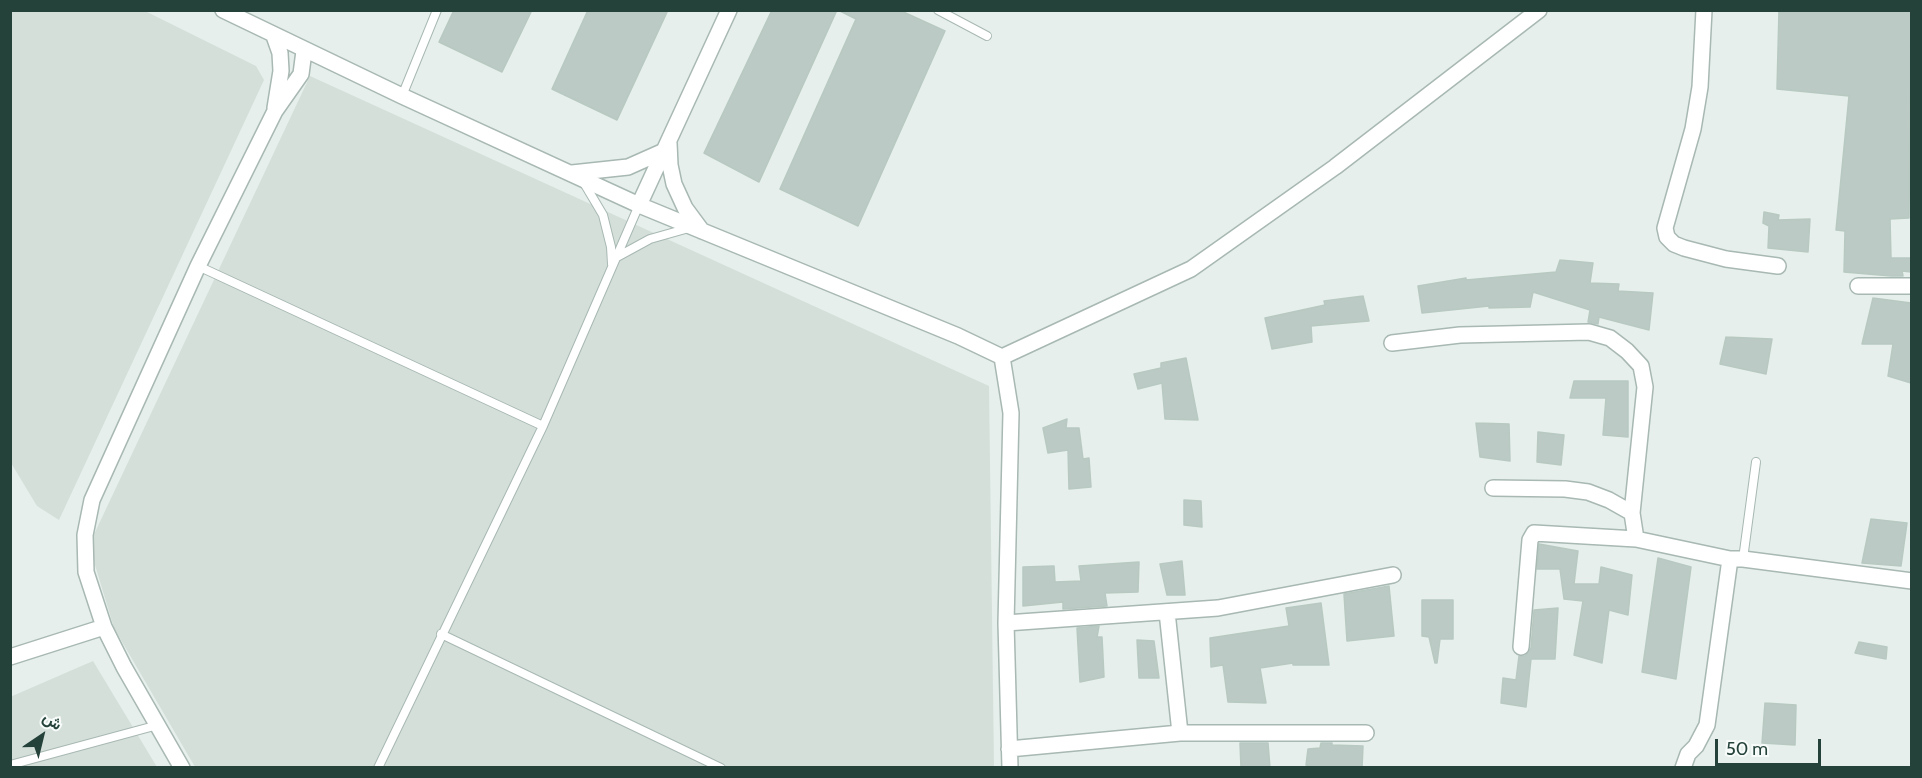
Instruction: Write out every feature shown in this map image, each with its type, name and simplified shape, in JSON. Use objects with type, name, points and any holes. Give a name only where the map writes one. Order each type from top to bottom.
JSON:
[{"type":"street","points":[[223,10],[304,51],[639,205],[986,348],[1002,357]]},
{"type":"street","points":[[639,205],[729,10]]},
{"type":"street","points":[[1002,357],[1191,268],[1335,167],[1539,10]]},
{"type":"street","points":[[1704,10],[1700,87],[1693,129],[1665,228],[1667,237],[1674,244],[1683,248],[1726,259],[1778,266]]},
{"type":"street","points":[[274,36],[281,71],[275,111]]},
{"type":"street","points":[[182,768],[124,667],[104,627],[86,572],[85,535],[92,500],[198,266],[275,111],[301,74],[304,51]]},
{"type":"street","points":[[575,175],[628,167],[667,146]]},
{"type":"street","points":[[667,146],[674,184],[698,229]]},
{"type":"street","points":[[1858,286],[1911,286]]},
{"type":"street","points":[[1392,343],[1460,334],[1589,332],[1610,338],[1627,351],[1641,366],[1645,387],[1632,513],[1636,538]]},
{"type":"street","points":[[1002,357],[1011,413],[1006,623],[1010,768]]},
{"type":"street","points":[[1493,488],[1565,489],[1588,492],[1609,500],[1632,513]]},
{"type":"street","points":[[1521,647],[1530,540],[1534,533],[1636,538],[1737,559],[1911,581]]},
{"type":"street","points":[[1683,768],[1688,754],[1702,737],[1707,725],[1737,559]]},
{"type":"street","points":[[1006,623],[1218,608],[1393,575]]},
{"type":"street","points":[[1167,612],[1180,733]]},
{"type":"street","points":[[10,657],[104,627]]},
{"type":"street","points":[[1010,749],[1180,733],[1366,733]]},
{"type":"lane","points":[[402,96],[437,10]]},
{"type":"lane","points":[[938,10],[987,36]]},
{"type":"lane","points":[[575,175],[603,215],[614,262]]},
{"type":"lane","points":[[378,768],[543,426],[639,205]]},
{"type":"lane","points":[[614,262],[650,239],[698,229]]},
{"type":"lane","points":[[198,266],[543,426]]},
{"type":"lane","points":[[1737,559],[1756,462]]},
{"type":"lane","points":[[441,634],[721,768]]},
{"type":"lane","points":[[10,765],[158,725]]},
{"type":"shaded area","points":[[11,10],[145,11],[256,66],[264,80],[59,520],[37,506],[11,463]]},
{"type":"shaded area","points":[[310,76],[989,386],[994,767],[195,767],[114,628],[89,545]]},
{"type":"shaded area","points":[[93,661],[157,767],[11,767],[10,697]]},
{"type":"building","points":[[454,10],[532,10],[502,72],[439,42]]},
{"type":"building","points":[[588,10],[668,10],[617,120],[552,89]]},
{"type":"building","points":[[772,10],[837,10],[759,182],[704,153]]},
{"type":"building","points":[[838,10],[899,10],[945,31],[858,226],[780,189],[856,19]]},
{"type":"building","points":[[1779,10],[1911,10],[1909,218],[1890,219],[1891,258],[1911,258],[1911,272],[1902,271],[1903,276],[1844,272],[1845,231],[1836,230],[1849,96],[1777,89]]},
{"type":"building","points":[[1764,212],[1779,215],[1778,220],[1810,219],[1808,252],[1768,248],[1769,226],[1763,223]]},
{"type":"building","points":[[1560,260],[1593,263],[1590,283],[1619,284],[1618,291],[1653,293],[1649,330],[1599,317],[1598,324],[1588,322],[1590,310],[1533,292],[1530,307],[1489,308],[1489,306],[1422,313],[1418,286],[1466,278],[1466,280],[1556,272]]},
{"type":"building","points":[[1363,296],[1369,321],[1311,326],[1312,342],[1272,349],[1265,318],[1325,305],[1324,301]]},
{"type":"building","points":[[1873,298],[1911,303],[1911,383],[1888,376],[1893,344],[1862,344]]},
{"type":"building","points":[[1726,337],[1772,339],[1766,374],[1720,364]]},
{"type":"building","points":[[1186,358],[1198,420],[1165,419],[1162,383],[1138,389],[1134,374],[1161,368],[1161,363]]},
{"type":"building","points":[[1574,381],[1628,381],[1628,437],[1603,435],[1606,398],[1570,398]]},
{"type":"building","points":[[1067,419],[1066,428],[1079,428],[1083,459],[1089,458],[1091,487],[1069,489],[1068,450],[1048,453],[1043,428]]},
{"type":"building","points":[[1476,423],[1509,424],[1510,461],[1480,457]]},
{"type":"building","points":[[1538,432],[1564,435],[1561,465],[1537,462]]},
{"type":"building","points":[[1184,500],[1201,501],[1202,527],[1184,525]]},
{"type":"building","points":[[1871,519],[1907,523],[1901,566],[1862,563]]},
{"type":"building","points":[[1539,544],[1578,551],[1574,584],[1599,584],[1601,567],[1632,575],[1628,615],[1609,610],[1602,663],[1574,655],[1583,601],[1564,599],[1560,569],[1537,569]]},
{"type":"building","points":[[1658,558],[1691,567],[1676,679],[1642,672]]},
{"type":"building","points":[[1182,561],[1185,595],[1167,595],[1160,564]]},
{"type":"building","points":[[1139,562],[1138,592],[1105,593],[1107,606],[1063,609],[1063,602],[1023,606],[1023,567],[1054,566],[1055,582],[1081,581],[1079,566]]},
{"type":"building","points":[[1389,586],[1394,636],[1347,641],[1344,594]]},
{"type":"building","points":[[1422,600],[1453,600],[1453,639],[1440,639],[1437,663],[1435,663],[1429,637],[1422,636]]},
{"type":"building","points":[[1321,603],[1329,665],[1293,665],[1293,663],[1260,668],[1266,703],[1228,702],[1223,665],[1211,667],[1210,638],[1289,626],[1286,608]]},
{"type":"building","points":[[1558,608],[1555,659],[1531,659],[1526,707],[1501,703],[1503,678],[1516,680],[1519,656],[1525,656],[1531,648],[1534,610]]},
{"type":"building","points":[[1099,626],[1097,637],[1102,637],[1104,677],[1080,682],[1077,628]]},
{"type":"building","points":[[1137,640],[1154,641],[1159,678],[1139,678]]},
{"type":"building","points":[[1859,642],[1887,647],[1886,659],[1855,653]]},
{"type":"building","points":[[1765,703],[1796,705],[1795,745],[1762,743]]},
{"type":"building","points":[[1240,743],[1268,743],[1270,768],[1241,768]]},
{"type":"building","points":[[1321,743],[1363,746],[1362,768],[1310,768],[1306,765],[1308,749],[1320,748]]}]
